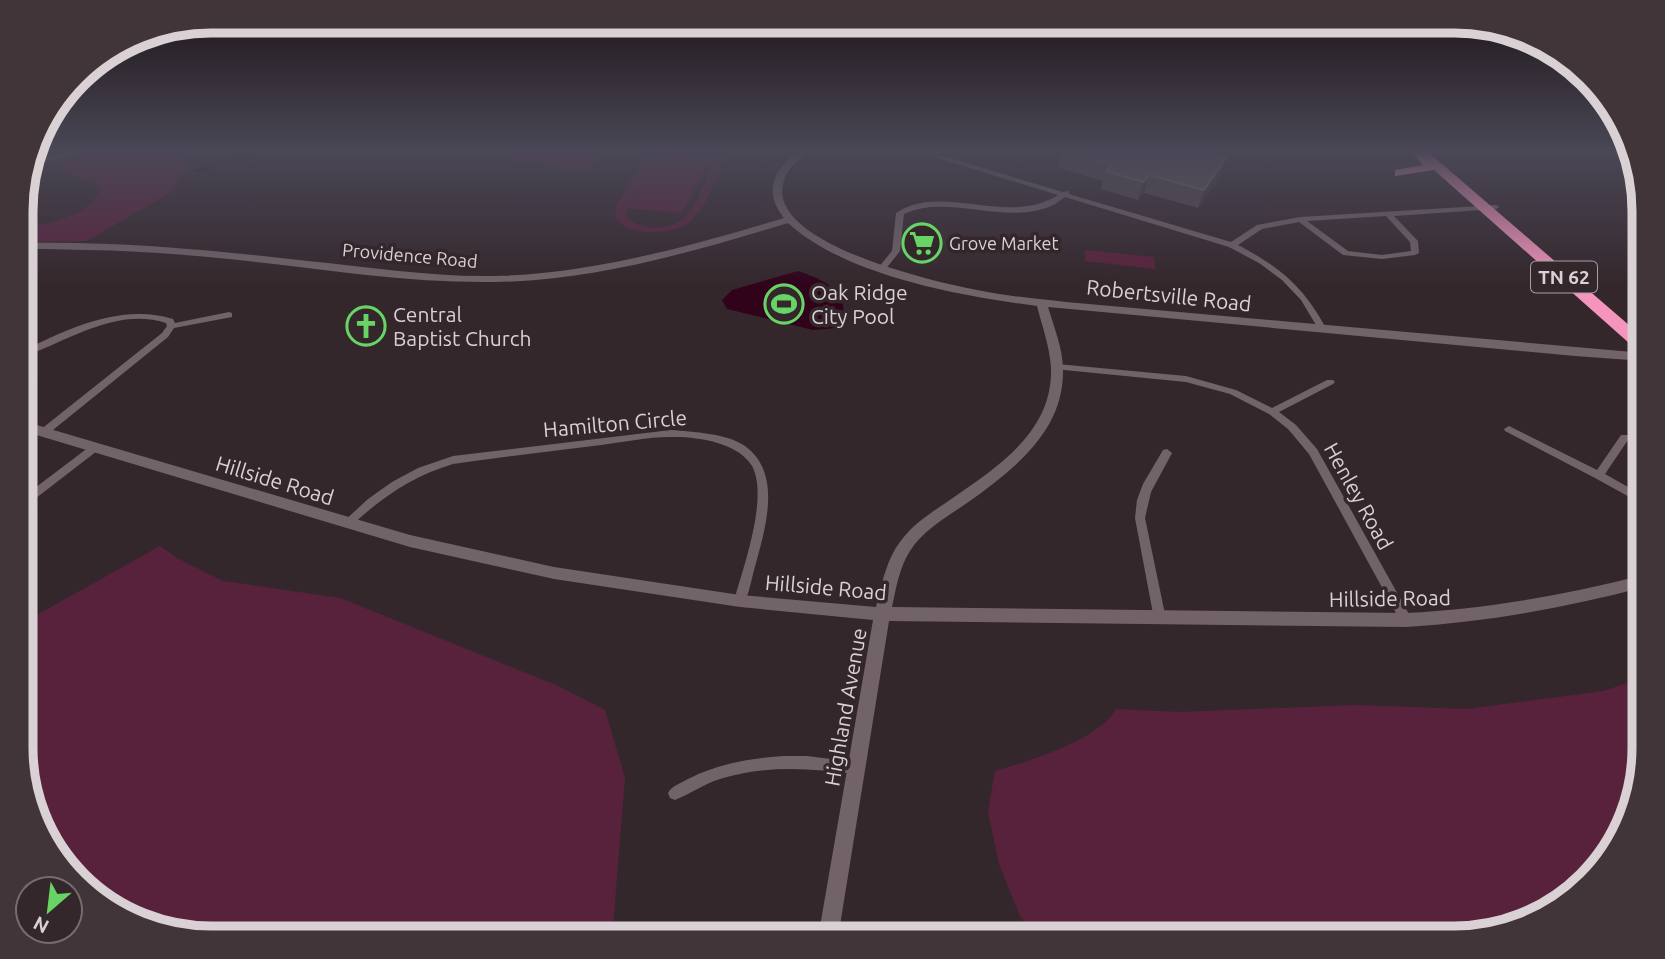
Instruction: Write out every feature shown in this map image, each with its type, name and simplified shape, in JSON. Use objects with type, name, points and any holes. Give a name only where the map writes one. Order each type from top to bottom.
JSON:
[{"type":"highway","name":"TN 62","points":[[1475,196],[1631,323]]},
{"type":"highway","name":"TN 62","points":[[1478,196],[1631,335]]},
{"type":"street","points":[[778,196],[788,220]]},
{"type":"street","points":[[882,268],[896,251],[900,213],[907,208],[916,205],[1026,210],[1051,204],[1062,196]]},
{"type":"street","points":[[1075,196],[1232,245],[1264,261],[1294,284],[1322,328]]},
{"type":"street","points":[[1232,245],[1260,227],[1300,219],[1491,208]]},
{"type":"street","points":[[1300,219],[1346,253],[1382,257],[1415,253],[1414,241],[1388,214]]},
{"type":"street","name":"Providence Road","points":[[33,246],[147,248],[429,277],[503,279],[569,274],[632,262],[788,220]]},
{"type":"street","name":"Robertsville Road","points":[[788,220],[811,238],[882,268],[952,289],[1041,301],[1631,356]]},
{"type":"street","name":"Highland Avenue","points":[[830,926],[882,614],[893,570],[918,531],[1010,463],[1037,433],[1052,405],[1056,367],[1041,301]]},
{"type":"street","points":[[33,350],[94,326],[140,315],[164,317],[172,326]]},
{"type":"street","points":[[44,432],[165,335],[172,326],[229,315]]},
{"type":"street","name":"Henley Road","points":[[1056,367],[1199,381],[1233,392],[1272,412],[1292,427],[1313,452],[1406,621]]},
{"type":"street","points":[[1272,412],[1330,382]]},
{"type":"street","name":"Hillside Road","points":[[33,429],[442,549],[554,573],[740,601],[882,614],[1406,621],[1467,617],[1548,605],[1631,584]]},
{"type":"street","points":[[1509,429],[1631,493]]},
{"type":"street","name":"Hamilton Circle","points":[[347,523],[392,484],[422,469],[453,460],[671,433],[705,435],[726,441],[746,453],[758,466],[764,483],[762,513],[740,601]]},
{"type":"street","points":[[1599,475],[1625,438]]},
{"type":"street","points":[[33,494],[93,448]]},
{"type":"street","points":[[1160,619],[1140,518],[1147,483],[1167,453]]},
{"type":"street","points":[[675,793],[725,770],[758,763],[806,761],[855,768]]},
{"type":"shaded area","points":[[165,196],[87,241],[33,242],[33,227],[70,216],[89,205],[96,197]]},
{"type":"shaded area","points":[[622,196],[634,196],[625,213],[629,219],[647,227],[663,227],[675,224],[685,217],[700,196],[708,196],[692,220],[667,231],[631,229],[616,217],[616,206]]},
{"type":"shaded area","points":[[634,196],[691,196],[682,213],[627,208]]},
{"type":"shaded area","points":[[1085,250],[1154,257],[1155,269],[1085,261]]},
{"type":"shaded area","name":"Oak Ridge City Pool","points":[[798,271],[827,284],[841,298],[842,316],[837,328],[813,330],[727,309],[722,300],[732,290]]},
{"type":"shaded area","points":[[160,546],[177,558],[223,581],[340,598],[556,685],[605,710],[625,778],[613,926],[212,926],[166,920],[122,902],[103,889],[70,856],[47,816],[39,793],[33,747],[33,616]]},
{"type":"shaded area","points":[[1631,682],[1631,759],[1628,782],[1618,816],[1595,856],[1571,881],[1552,896],[1511,916],[1465,925],[1027,925],[1020,916],[999,864],[988,812],[995,771],[1080,739],[1108,720],[1116,709],[1180,712],[1355,705],[1467,709],[1604,691]]},
{"type":"place","name":"Grove Market","points":[[922,243]]},
{"type":"place","name":"Oak Ridge City Pool","points":[[784,304]]},
{"type":"place","name":"Central Baptist Church","points":[[366,326]]}]
